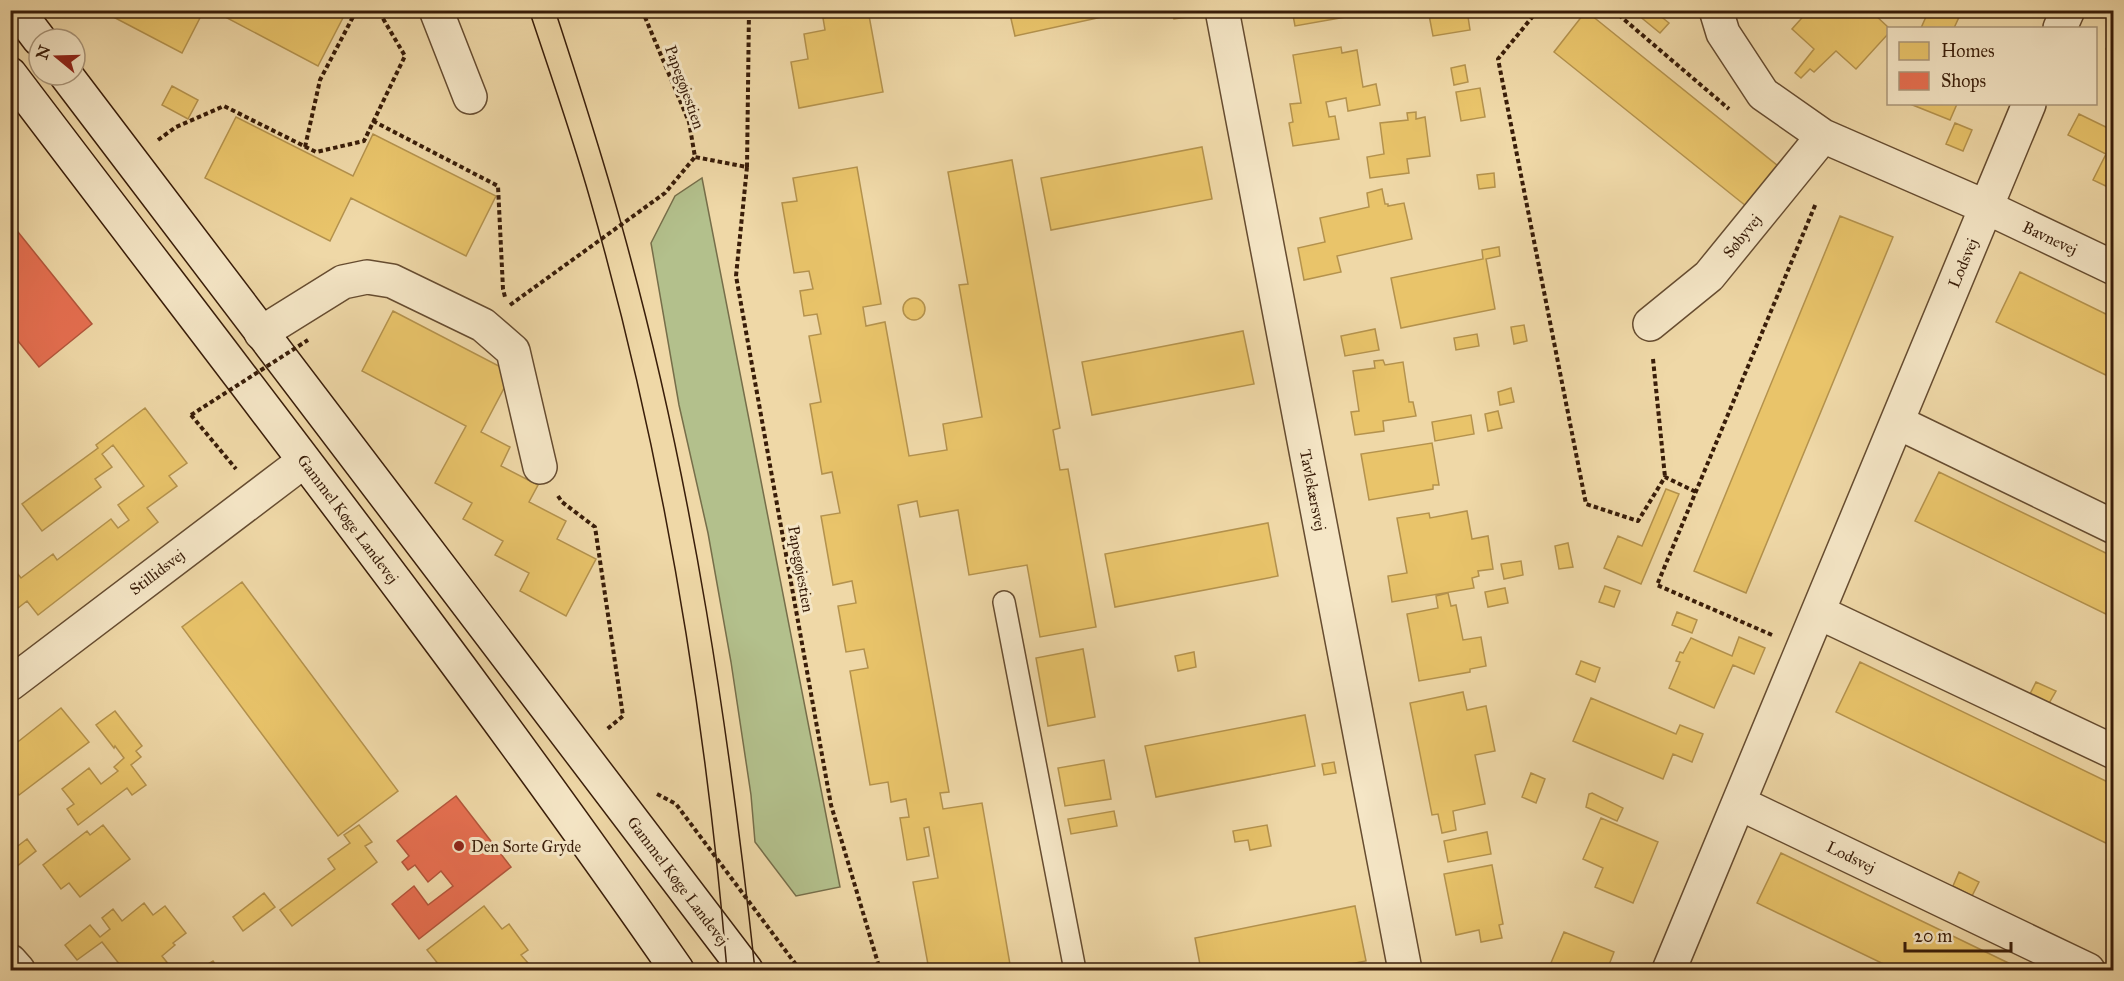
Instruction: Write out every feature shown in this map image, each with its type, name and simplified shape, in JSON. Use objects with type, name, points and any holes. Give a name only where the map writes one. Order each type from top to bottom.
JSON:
[{"type":"street","points":[[17,10],[30,27]]},
{"type":"street","points":[[436,10],[470,98]]},
{"type":"street","name":"Tavlekærsvej","points":[[1222,10],[1405,970]]},
{"type":"street","points":[[1716,10],[1723,33],[1763,94],[1823,136],[1986,207]]},
{"type":"street","points":[[2060,27],[2068,10]]},
{"type":"street","name":"Gammel Køge Landevej","points":[[10,74],[487,703],[676,970]]},
{"type":"street","name":"Gammel Køge Landevej","points":[[75,87],[746,970]]},
{"type":"street","name":"Lodsvej","points":[[1670,970],[2029,105]]},
{"type":"street","name":"Søbyvej","points":[[1650,324],[1709,276],[1823,136]]},
{"type":"street","name":"Bavnevej","points":[[1986,207],[2114,268]]},
{"type":"street","points":[[261,333],[343,282],[367,277],[392,281],[483,325],[513,351],[540,467]]},
{"type":"street","points":[[1897,422],[2114,527]]},
{"type":"street","name":"Stillidsvej","points":[[10,684],[304,461]]},
{"type":"street","points":[[1818,612],[2114,752]]},
{"type":"street","name":"Lodsvej","points":[[1739,803],[2088,970]]},
{"type":"street","points":[[10,961],[18,970]]},
{"type":"lane","points":[[1004,602],[1075,970]]},
{"type":"path","points":[[305,147],[320,80],[355,13],[360,10]]},
{"type":"path","points":[[131,161],[176,127],[224,106],[316,152],[364,141],[405,56],[378,10]]},
{"type":"path","name":"Papegøjestien","points":[[642,10],[688,122],[695,157]]},
{"type":"path","name":"Papegøjestien","points":[[749,10],[747,167],[736,276],[831,805],[880,970]]},
{"type":"path","points":[[1538,10],[1498,59],[1586,504],[1638,521],[1665,477],[1650,324]]},
{"type":"path","points":[[1612,10],[1738,116]]},
{"type":"path","points":[[374,121],[498,186],[502,289],[509,306],[665,193],[695,157],[747,167]]},
{"type":"path","points":[[1803,648],[1657,585],[1819,194]]},
{"type":"path","points":[[240,474],[191,415],[308,340]]},
{"type":"path","points":[[540,467],[562,502],[595,527],[623,716],[580,753]]},
{"type":"path","points":[[1665,477],[1696,492]]},
{"type":"green space","points":[[702,178],[840,887],[796,896],[755,842],[751,795],[731,662],[708,533],[679,405],[651,243],[675,196]]},
{"type":"building: Homes","points":[[100,10],[204,10],[182,53]]},
{"type":"building: Homes","points":[[212,10],[347,10],[318,66]]},
{"type":"building: Homes","points":[[868,10],[883,92],[799,108],[791,62],[808,59],[804,34],[825,30],[823,18]]},
{"type":"building: Homes","points":[[1009,10],[1134,10],[1015,36]]},
{"type":"building: Homes","points":[[1173,10],[1186,10],[1187,17],[1174,19]]},
{"type":"building: Homes","points":[[1292,10],[1368,10],[1368,13],[1295,26]]},
{"type":"building: Homes","points":[[1452,10],[1467,10],[1470,30],[1433,36],[1429,15]]},
{"type":"building: Homes","points":[[1632,10],[1653,10],[1669,23],[1660,33]]},
{"type":"building: Homes","points":[[1809,10],[1877,10],[1874,14],[1888,27],[1887,35],[1856,69],[1836,51],[1814,72],[1810,69],[1801,78],[1795,73],[1814,49],[1792,29]]},
{"type":"building: Homes","points":[[1929,10],[1950,10],[1960,15],[1954,27],[1921,27]]},
{"type":"building: Homes","points":[[1586,11],[1783,170],[1751,210],[1554,52]]},
{"type":"building: Homes","points":[[2114,33],[2114,53],[2106,49]]},
{"type":"building: Homes","points":[[1341,47],[1342,53],[1357,50],[1363,87],[1376,84],[1380,105],[1348,111],[1346,98],[1326,102],[1329,117],[1335,116],[1339,139],[1293,146],[1289,123],[1293,122],[1290,104],[1301,103],[1293,55]]},
{"type":"building: Homes","points":[[1465,65],[1468,82],[1454,85],[1451,68]]},
{"type":"building: Homes","points":[[172,86],[198,100],[188,119],[162,105]]},
{"type":"building: Homes","points":[[1480,88],[1485,117],[1461,121],[1456,92]]},
{"type":"building: Homes","points":[[1912,105],[1957,105],[1950,120]]},
{"type":"building: Homes","points":[[1416,112],[1416,119],[1425,117],[1430,156],[1407,159],[1409,173],[1370,178],[1367,157],[1384,154],[1380,123],[1408,120],[1407,113]]},
{"type":"building: Homes","points":[[2079,114],[2114,131],[2114,190],[2093,180],[2106,154],[2068,135]]},
{"type":"building: Homes","points":[[236,117],[353,176],[373,134],[496,196],[466,256],[351,198],[330,241],[205,178]]},
{"type":"building: Homes","points":[[1955,123],[1972,130],[1963,151],[1946,144]]},
{"type":"building: Homes","points":[[1202,147],[1212,199],[1051,230],[1041,178]]},
{"type":"building: Homes","points":[[1012,160],[1060,428],[1053,430],[1060,470],[1068,469],[1096,627],[1040,637],[1027,565],[969,575],[958,510],[920,517],[917,501],[898,505],[949,792],[940,793],[943,809],[982,803],[1011,970],[929,970],[913,882],[938,878],[929,827],[924,828],[929,856],[907,860],[900,818],[909,817],[906,799],[891,802],[888,782],[870,785],[850,671],[868,668],[864,649],[846,652],[838,606],[856,603],[852,581],[833,585],[821,516],[840,513],[832,472],[822,474],[810,404],[821,402],[809,336],[821,334],[817,314],[804,316],[800,291],[813,289],[809,271],[794,273],[782,203],[797,201],[793,178],[857,167],[881,304],[863,307],[866,326],[885,322],[909,456],[947,450],[943,424],[982,417],[959,285],[968,284],[948,172]]},
{"type":"building: Homes","points":[[1494,173],[1495,187],[1479,189],[1477,175]]},
{"type":"building: Homes","points":[[1382,189],[1385,204],[1388,206],[1404,203],[1412,239],[1337,256],[1341,272],[1304,280],[1298,248],[1325,242],[1320,218],[1369,207],[1367,193]]},
{"type":"building: Homes","points":[[1840,216],[1893,237],[1746,593],[1694,571]]},
{"type":"building: Homes","points":[[1499,247],[1500,256],[1486,259],[1495,309],[1401,328],[1391,278],[1483,259],[1482,250]]},
{"type":"building: Homes","points":[[2020,272],[2114,318],[2114,379],[1996,322]]},
{"type":"building: Homes","points":[[914,298],[922,301],[925,309],[922,317],[914,320],[906,317],[903,309],[906,301]]},
{"type":"building: Homes","points":[[393,311],[512,373],[481,432],[510,447],[501,466],[538,485],[529,502],[566,521],[557,539],[596,559],[566,616],[520,591],[529,573],[495,555],[503,541],[463,519],[472,503],[435,483],[466,426],[362,371]]},
{"type":"building: Homes","points":[[1524,325],[1527,341],[1514,344],[1511,327]]},
{"type":"building: Homes","points":[[1375,329],[1379,350],[1345,356],[1341,336]]},
{"type":"building: Homes","points":[[1243,331],[1254,384],[1092,415],[1082,362]]},
{"type":"building: Homes","points":[[1477,334],[1479,346],[1456,350],[1454,338]]},
{"type":"building: Homes","points":[[1383,360],[1385,365],[1403,362],[1409,402],[1413,402],[1416,416],[1383,421],[1384,431],[1355,435],[1351,412],[1359,411],[1353,371],[1375,368],[1374,361]]},
{"type":"building: Homes","points":[[1511,388],[1514,402],[1500,405],[1498,392]]},
{"type":"building: Homes","points":[[145,408],[187,463],[169,476],[177,486],[147,508],[158,522],[38,615],[27,601],[18,608],[10,598],[10,572],[14,569],[21,578],[53,554],[57,560],[111,519],[118,528],[129,520],[118,505],[144,486],[113,445],[102,454],[112,467],[95,479],[101,487],[42,531],[22,504],[98,448],[96,445]]},
{"type":"building: Homes","points":[[1498,411],[1502,428],[1488,431],[1485,414]]},
{"type":"building: Homes","points":[[1471,415],[1474,434],[1435,441],[1432,422]]},
{"type":"building: Homes","points":[[1432,443],[1439,485],[1433,485],[1433,489],[1369,500],[1361,454]]},
{"type":"building: Homes","points":[[1939,472],[2114,557],[2114,618],[1915,521]]},
{"type":"building: Homes","points":[[1666,489],[1679,494],[1641,584],[1604,568],[1618,536],[1642,546]]},
{"type":"building: Homes","points":[[1467,511],[1472,539],[1488,536],[1493,569],[1478,571],[1479,576],[1472,578],[1474,588],[1392,602],[1388,576],[1407,573],[1397,518],[1429,513],[1430,518]]},
{"type":"building: Homes","points":[[1268,523],[1278,576],[1115,607],[1105,554]]},
{"type":"building: Homes","points":[[1568,543],[1573,567],[1559,569],[1555,546]]},
{"type":"building: Homes","points":[[1521,561],[1523,575],[1504,579],[1501,564]]},
{"type":"building: Homes","points":[[242,582],[398,791],[338,836],[182,627]]},
{"type":"building: Homes","points":[[1605,586],[1620,591],[1614,607],[1599,602]]},
{"type":"building: Homes","points":[[1505,588],[1508,603],[1488,607],[1485,592]]},
{"type":"building: Homes","points":[[1448,593],[1451,606],[1456,605],[1463,640],[1481,637],[1486,666],[1470,669],[1470,672],[1419,681],[1407,614],[1438,608],[1436,596]]},
{"type":"building: Homes","points":[[1677,612],[1697,620],[1692,633],[1672,625]]},
{"type":"building: Homes","points":[[1739,637],[1765,648],[1754,674],[1733,665],[1714,708],[1669,688],[1680,662],[1676,661],[1691,638],[1732,656]]},
{"type":"building: Homes","points":[[1083,649],[1095,717],[1048,726],[1036,658]]},
{"type":"building: Homes","points":[[1194,652],[1196,667],[1178,671],[1175,656]]},
{"type":"building: Homes","points":[[1581,661],[1600,668],[1595,682],[1576,674]]},
{"type":"building: Homes","points":[[1860,662],[2114,785],[2114,847],[1836,712]]},
{"type":"building: Homes","points":[[2036,682],[2056,691],[2048,705],[2029,696]]},
{"type":"building: Homes","points":[[1463,692],[1467,710],[1486,706],[1495,751],[1475,755],[1485,804],[1453,811],[1456,830],[1442,833],[1438,814],[1432,815],[1410,703]]},
{"type":"building: Homes","points":[[1591,698],[1676,734],[1680,725],[1703,734],[1692,762],[1673,754],[1663,779],[1573,741]]},
{"type":"building: Homes","points":[[61,708],[89,742],[19,795],[10,784],[10,748]]},
{"type":"building: Homes","points":[[115,711],[142,746],[136,751],[141,757],[131,765],[146,785],[132,795],[127,788],[78,825],[67,809],[74,804],[62,789],[89,768],[101,784],[118,771],[114,767],[124,758],[96,725]]},
{"type":"building: Homes","points":[[1305,715],[1315,766],[1156,797],[1145,746]]},
{"type":"building: Homes","points":[[1104,760],[1111,799],[1065,806],[1058,768]]},
{"type":"building: Homes","points":[[1334,762],[1336,773],[1324,775],[1322,764]]},
{"type":"building: Homes","points":[[1531,773],[1545,779],[1536,803],[1522,797]]},
{"type":"building: Homes","points":[[1592,793],[1623,808],[1617,821],[1586,807],[1589,794]]},
{"type":"building: Homes","points":[[1114,811],[1117,826],[1071,834],[1068,819]]},
{"type":"building: Homes","points":[[1601,818],[1658,842],[1633,903],[1595,887],[1603,868],[1583,859]]},
{"type":"building: Homes","points":[[103,825],[130,859],[80,897],[69,883],[61,889],[43,865],[87,831],[90,835]]},
{"type":"building: Homes","points":[[359,825],[372,842],[365,846],[377,862],[292,926],[280,910],[335,869],[328,859],[350,843],[344,835]]},
{"type":"building: Homes","points":[[1267,825],[1271,846],[1250,850],[1248,840],[1235,842],[1233,831]]},
{"type":"building: Homes","points":[[1487,832],[1491,854],[1448,862],[1444,841]]},
{"type":"building: Homes","points":[[27,839],[36,851],[11,871],[10,852]]},
{"type":"building: Homes","points":[[1781,853],[2023,970],[1896,970],[1757,903]]},
{"type":"building: Homes","points":[[1492,865],[1503,924],[1499,925],[1502,938],[1481,942],[1479,930],[1456,935],[1444,874]]},
{"type":"building: Homes","points":[[1959,872],[1979,882],[1972,896],[1953,886]]},
{"type":"building: Homes","points":[[264,893],[275,907],[243,931],[233,917]]},
{"type":"building: Homes","points":[[144,903],[153,915],[165,906],[186,933],[162,956],[173,970],[124,970],[102,942],[77,960],[65,945],[90,925],[100,937],[110,929],[102,918],[113,909],[122,921]]},
{"type":"building: Homes","points":[[484,906],[502,929],[509,924],[528,950],[521,955],[534,970],[443,970],[427,950]]},
{"type":"building: Homes","points":[[1355,906],[1366,961],[1319,970],[1201,970],[1195,938]]},
{"type":"building: Homes","points":[[1564,932],[1614,952],[1607,970],[1548,970]]},
{"type":"building: Homes","points":[[213,961],[219,970],[198,970]]},
{"type":"building: Shops","points":[[10,222],[92,324],[39,367],[10,331]]},
{"type":"building: Shops","points":[[456,796],[511,867],[419,939],[392,904],[414,886],[428,905],[453,886],[441,871],[428,882],[415,865],[408,870],[402,862],[409,856],[397,841]]},
{"type":"tram line","points":[[529,10],[590,199],[639,389],[659,485],[693,678],[718,873],[727,970]]},
{"type":"tram line","points":[[555,10],[622,225],[672,433],[690,521],[721,700],[755,970]]},
{"type":"place","name":"Den Sorte Gryde","points":[[459,846]]}]
